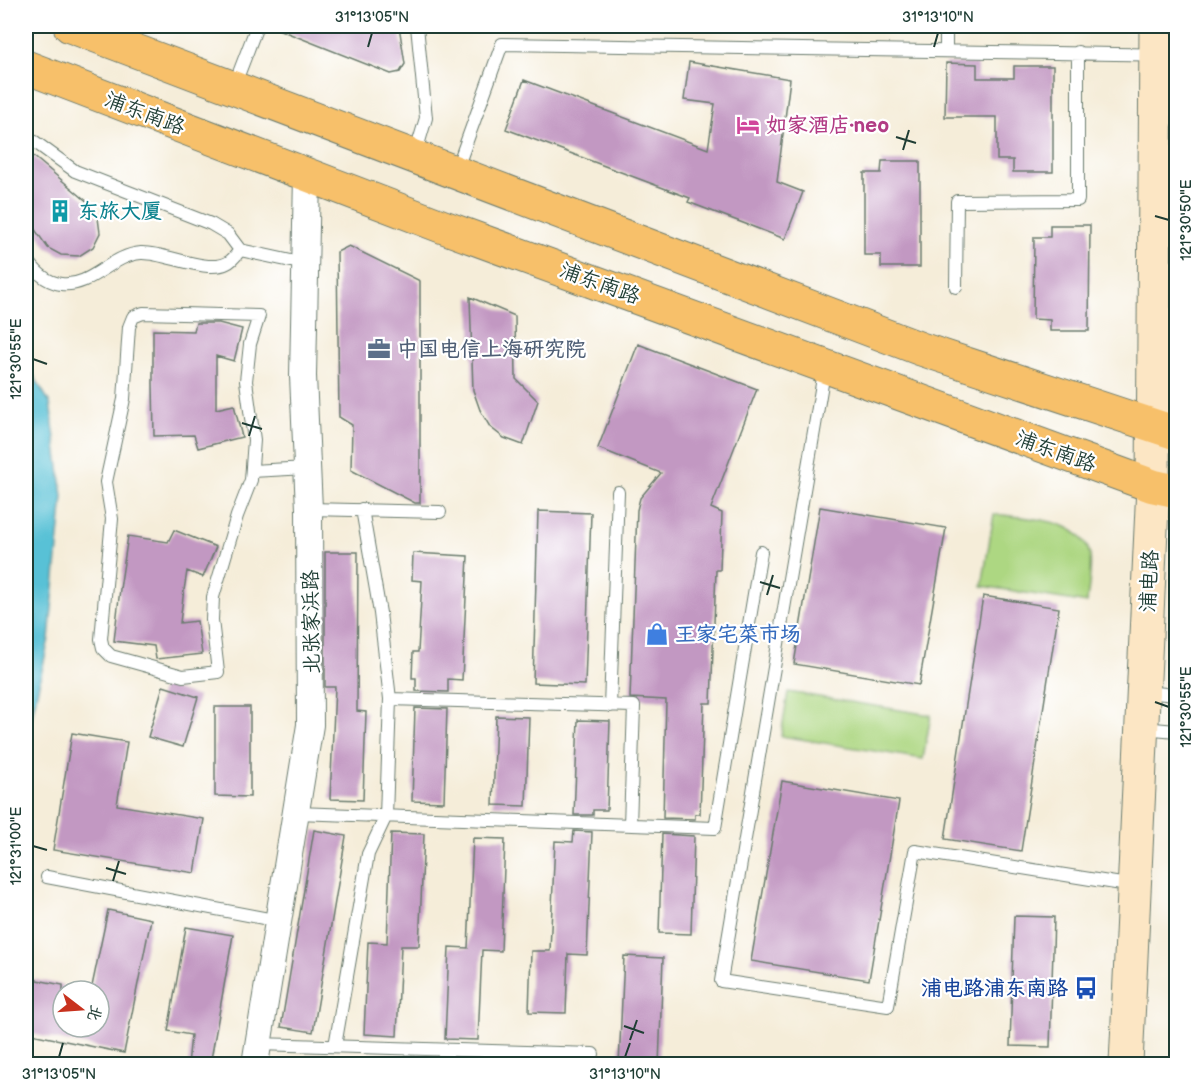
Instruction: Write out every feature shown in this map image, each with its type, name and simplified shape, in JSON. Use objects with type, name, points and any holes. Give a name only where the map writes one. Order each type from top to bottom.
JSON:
[{"type":"main road","points":[[70,26],[112,33],[233,89],[456,171],[921,349],[1166,430]]},
{"type":"main road","name":"浦东南路","points":[[26,67],[307,175],[1165,489]]},
{"type":"street","name":"浦电路","points":[[1126,1065],[1143,692],[1165,489],[1163,45]]},
{"type":"street","name":"北张家浜路","points":[[257,1054],[310,725],[309,509],[303,376],[307,175]]},
{"type":"lane","points":[[233,89],[257,26]]},
{"type":"lane","points":[[415,156],[426,118],[417,26]]},
{"type":"lane","points":[[946,26],[946,50]]},
{"type":"lane","points":[[456,171],[502,44],[1078,52],[1163,45]]},
{"type":"lane","points":[[956,287],[957,201],[1078,200],[1078,52]]},
{"type":"lane","points":[[26,139],[35,142],[75,171],[211,224],[228,234],[240,250],[305,264]]},
{"type":"lane","points":[[26,256],[46,279],[62,284],[85,280],[122,256],[143,253],[208,266],[227,263],[240,250]]},
{"type":"lane","points":[[143,313],[260,316],[250,344],[246,381],[254,440],[252,471],[213,597],[212,620],[218,672],[183,676],[111,656],[103,648],[101,639],[112,519],[106,482],[124,399],[129,327],[133,317],[143,313]]},
{"type":"lane","points":[[825,365],[721,981],[888,1006],[915,851],[1134,886]]},
{"type":"lane","points":[[252,471],[307,468]]},
{"type":"lane","points":[[610,706],[618,492]]},
{"type":"lane","points":[[309,509],[440,512]]},
{"type":"lane","points":[[335,1046],[368,854],[386,816],[390,699],[381,613],[362,509]]},
{"type":"lane","points":[[297,813],[714,828],[761,552]]},
{"type":"lane","points":[[1143,692],[1176,696]]},
{"type":"lane","points":[[390,699],[634,706],[630,825]]},
{"type":"lane","points":[[1142,728],[1176,732]]},
{"type":"lane","points":[[47,877],[279,921]]},
{"type":"lane","points":[[257,1054],[335,1046],[592,1054]]},
{"type":"green space","points":[[994,514],[1051,522],[1077,533],[1085,543],[1090,556],[1087,603],[982,586]]},
{"type":"green space","points":[[788,692],[931,715],[923,759],[781,736]]},
{"type":"water","points":[[26,363],[50,403],[63,496],[49,639],[26,742]]},
{"type":"building","points":[[270,26],[399,26],[405,64],[400,72],[391,74]]},
{"type":"building","points":[[689,62],[790,79],[777,182],[803,192],[785,239],[688,202],[690,198],[506,129],[524,80],[708,149],[715,104],[684,100]]},
{"type":"building","points":[[946,63],[977,64],[977,78],[1014,78],[1014,66],[1053,66],[1053,172],[1013,172],[1013,160],[997,160],[997,117],[945,117]]},
{"type":"building","name":"东旅大厦","points":[[26,150],[90,204],[98,218],[100,233],[93,247],[79,256],[61,255],[48,248],[26,217]]},
{"type":"building","points":[[882,161],[920,161],[920,267],[881,267],[881,255],[864,255],[864,173],[881,173]]},
{"type":"building","points":[[1050,225],[1090,225],[1089,331],[1050,331],[1050,320],[1033,319],[1034,237],[1050,237]]},
{"type":"building","name":"中国电信上海研究院","points":[[349,246],[420,281],[420,503],[415,503],[351,470],[352,425],[339,417],[337,252]]},
{"type":"building","points":[[470,297],[515,316],[516,379],[538,401],[523,445],[504,438],[490,427],[480,410],[473,390]]},
{"type":"building","points":[[196,323],[219,323],[242,329],[234,361],[216,356],[216,409],[234,405],[242,437],[198,448],[194,435],[154,436],[153,384],[153,330],[194,331]]},
{"type":"building","points":[[638,344],[757,389],[711,508],[722,513],[720,570],[716,570],[711,703],[704,703],[700,814],[695,814],[695,819],[663,818],[666,700],[630,698],[637,510],[640,498],[661,473],[598,448]]},
{"type":"building","points":[[820,507],[946,528],[919,685],[794,664]]},
{"type":"building","points":[[538,511],[591,513],[585,685],[533,683]]},
{"type":"building","points":[[174,530],[216,547],[203,577],[187,571],[183,597],[180,623],[197,621],[202,654],[156,659],[154,646],[114,641],[120,589],[128,536],[168,542]]},
{"type":"building","points":[[325,552],[358,552],[357,711],[366,712],[363,800],[330,799],[335,687],[325,687]]},
{"type":"building","points":[[413,553],[468,556],[462,680],[448,679],[448,692],[416,691],[416,678],[412,678],[413,652],[418,652],[422,581],[412,580]]},
{"type":"building","points":[[983,596],[1059,608],[1021,851],[945,839]]},
{"type":"building","points":[[163,686],[198,697],[183,747],[148,737]]},
{"type":"building","points":[[215,707],[250,707],[250,797],[215,796]]},
{"type":"building","points":[[415,708],[447,709],[444,802],[412,801]]},
{"type":"building","points":[[496,716],[529,717],[526,806],[493,805]]},
{"type":"building","points":[[578,720],[610,721],[607,810],[593,810],[593,815],[574,815]]},
{"type":"building","points":[[72,733],[127,742],[117,805],[204,819],[195,873],[53,850]]},
{"type":"building","points":[[782,781],[899,801],[869,980],[751,961]]},
{"type":"building","points":[[314,830],[346,836],[313,1032],[281,1027]]},
{"type":"building","points":[[574,831],[592,832],[587,955],[568,954],[566,1013],[529,1012],[531,951],[550,951],[555,841],[573,842]]},
{"type":"building","points":[[391,833],[424,834],[419,946],[401,946],[397,1036],[364,1034],[368,942],[387,943]]},
{"type":"building","points":[[662,834],[694,836],[691,934],[659,933]]},
{"type":"building","points":[[473,838],[505,839],[501,951],[482,950],[478,1040],[445,1039],[449,947],[468,948]]},
{"type":"building","points":[[108,910],[151,919],[124,1053],[55,1039],[111,1039],[111,979],[94,979]]},
{"type":"building","points":[[1014,916],[1054,917],[1050,1047],[1010,1046]]},
{"type":"building","points":[[186,927],[233,935],[210,1065],[188,1065],[191,1035],[168,1031]]},
{"type":"building","points":[[624,956],[663,958],[659,1065],[619,1065]]},
{"type":"building","points":[[26,978],[51,983],[51,1038],[26,1033]]},
{"type":"place","name":"如家酒店·neo","points":[[748,125]]},
{"type":"place","name":"东旅大厦","points":[[60,211]]},
{"type":"place","name":"中国电信上海研究院","points":[[379,349]]},
{"type":"place","name":"王家宅菜市场","points":[[657,634]]},
{"type":"place","name":"浦电路浦东南路","points":[[1086,988]]}]
